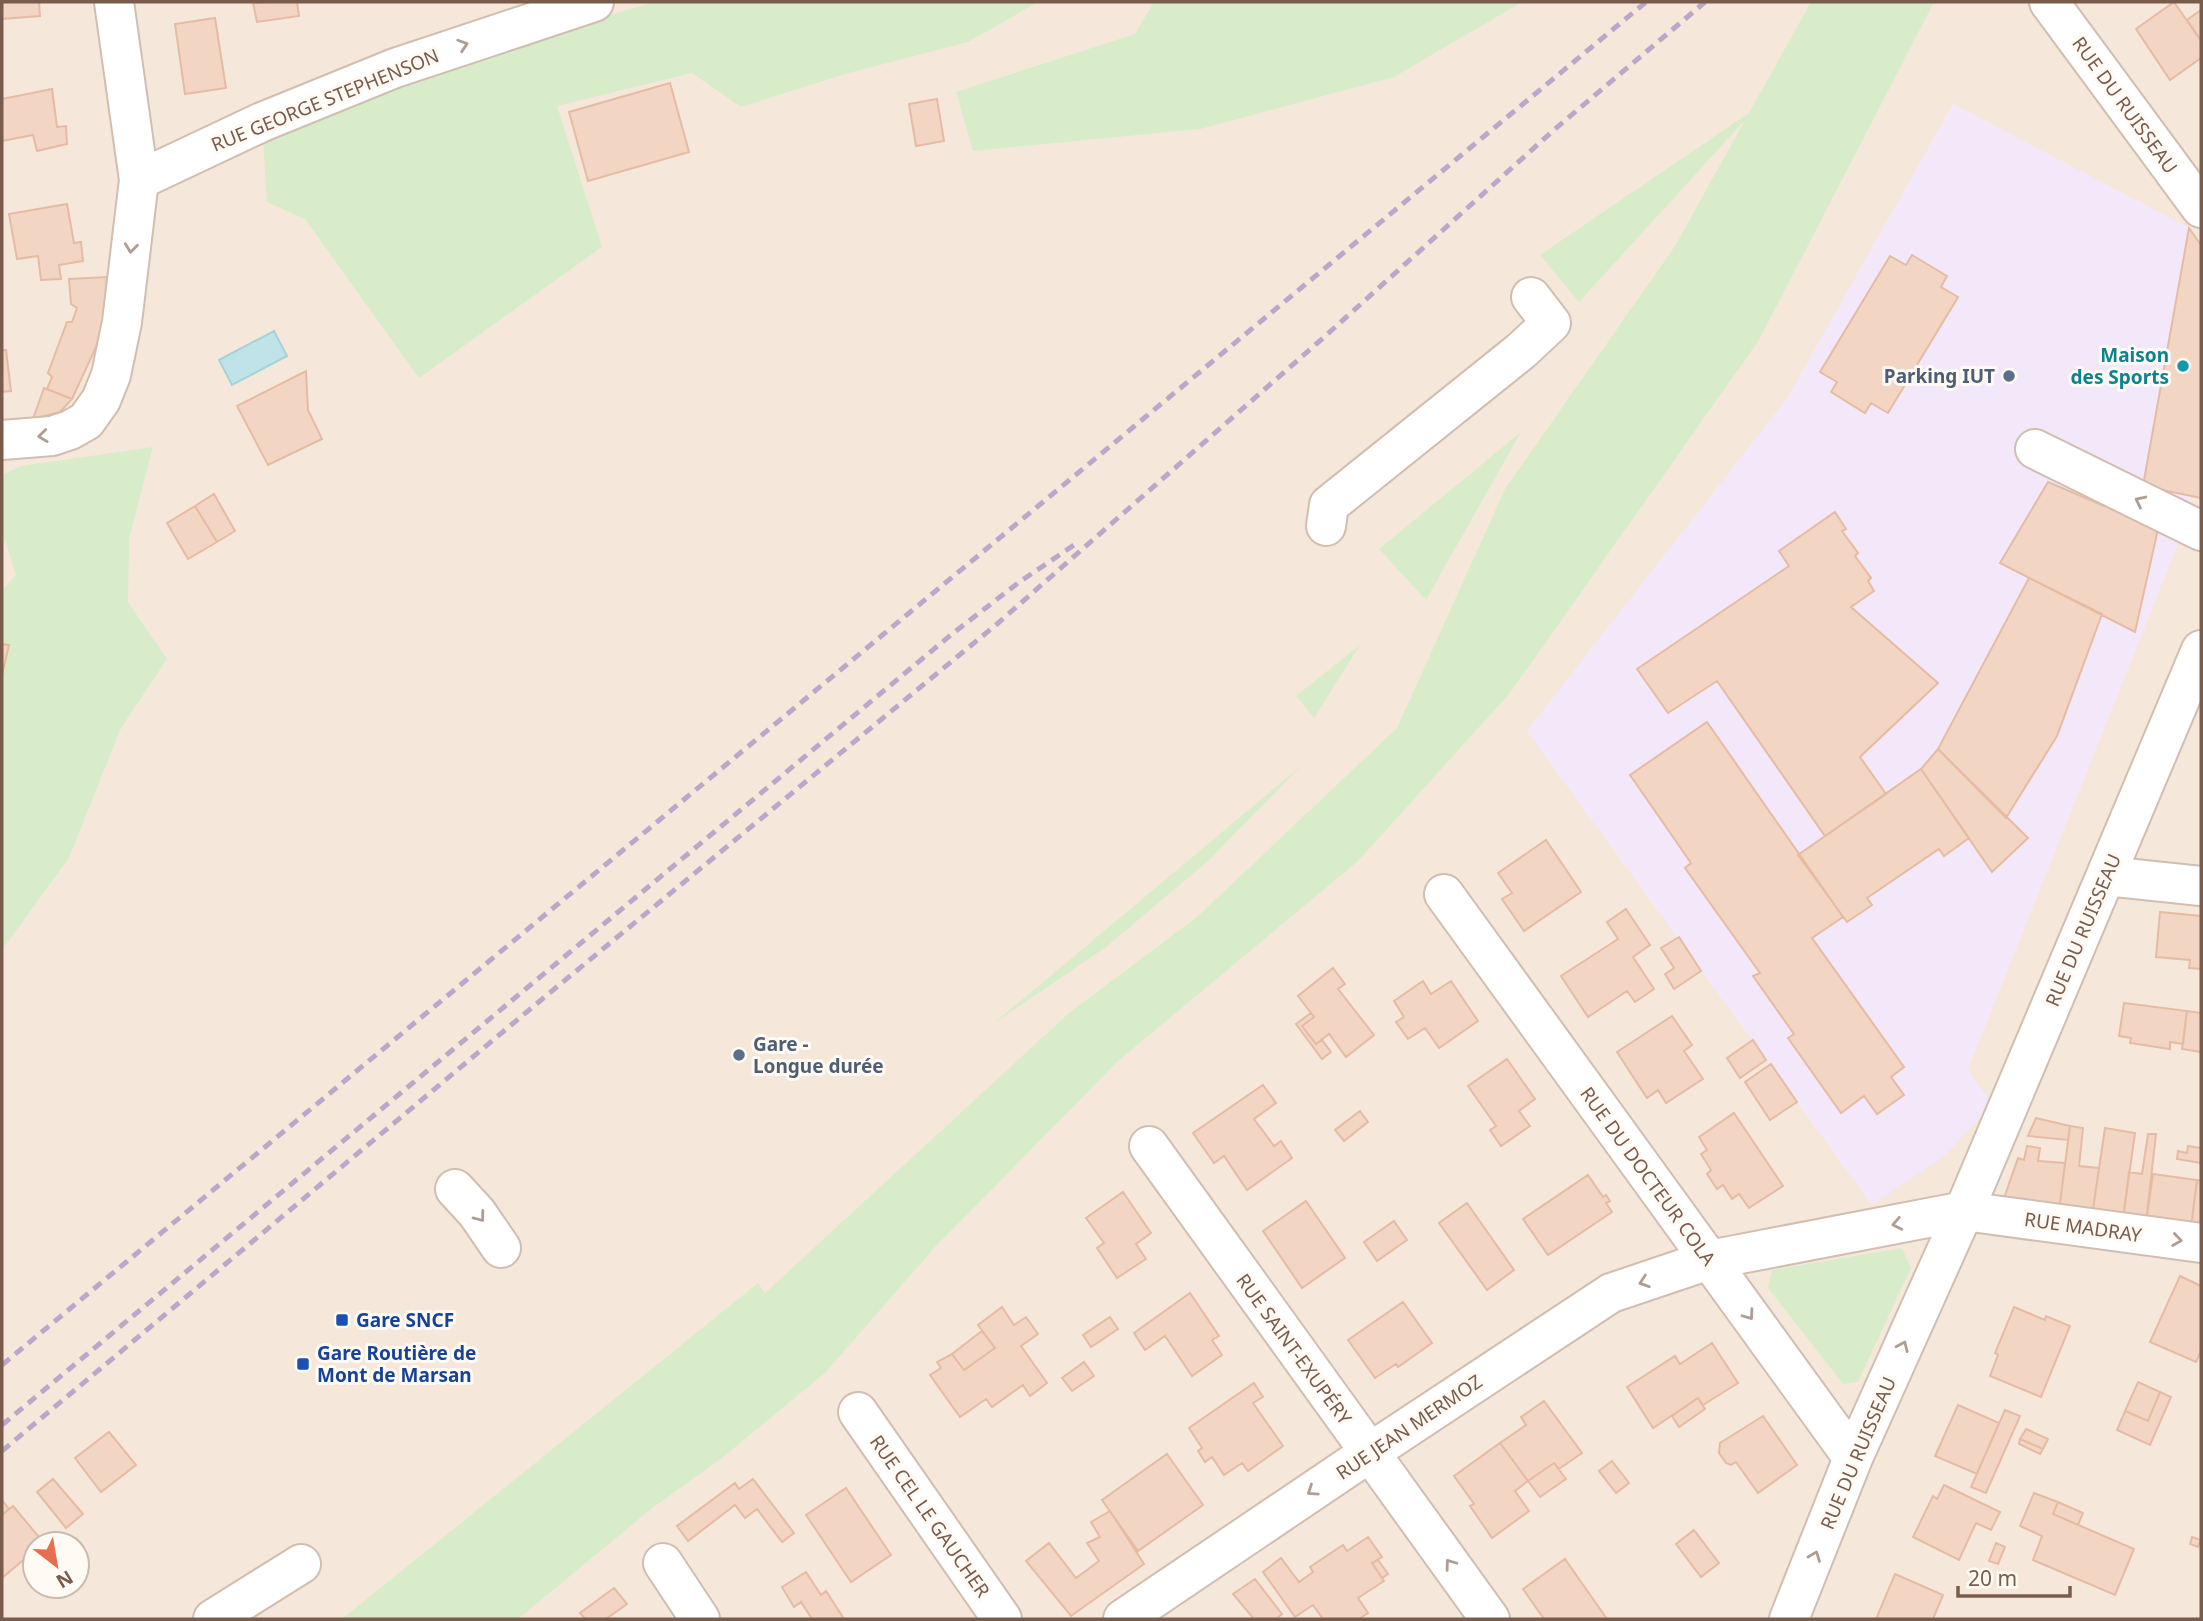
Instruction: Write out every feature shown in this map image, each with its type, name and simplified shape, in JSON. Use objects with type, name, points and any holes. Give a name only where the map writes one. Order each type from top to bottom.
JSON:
[{"type":"street","points":[[2,440],[52,436],[86,421],[101,400],[111,375],[122,322],[139,180],[114,2]]},
{"type":"street","name":"RUE GEORGE STEPHENSON","points":[[139,180],[262,122],[395,68],[594,2]]},
{"type":"street","name":"RUE DU RUISSEAU","points":[[2049,2],[2201,208]]},
{"type":"street","points":[[1326,526],[1329,505],[1521,351],[1550,323],[1531,297]]},
{"type":"street","points":[[2035,449],[2201,530]]},
{"type":"street","name":"RUE DU RUISSEAU","points":[[1789,1619],[1853,1458],[1964,1211],[2201,650]]},
{"type":"street","points":[[2106,876],[2201,886]]},
{"type":"street","name":"RUE DU DOCTEUR COLA","points":[[1444,894],[1853,1458]]},
{"type":"street","name":"RUE SAINT-EXUPÉRY","points":[[1149,1146],[1490,1619]]},
{"type":"street","points":[[455,1189],[477,1213],[501,1248]]},
{"type":"street","points":[[1709,1260],[1964,1211]]},
{"type":"street","name":"RUE MADRAY","points":[[1964,1211],[2201,1243]]},
{"type":"street","name":"RUE JEAN MERMOZ","points":[[1123,1619],[1611,1293],[1709,1260]]},
{"type":"street","name":"RUE CEL LE GAUCHER","points":[[858,1412],[1002,1619]]},
{"type":"street","points":[[663,1563],[700,1619]]},
{"type":"street","points":[[212,1619],[301,1564]]},
{"type":"shaded area","points":[[2,2],[2201,2],[2201,1619],[2,1619]]},
{"type":"shaded area","points":[[1953,104],[2189,228],[2143,486],[2192,495],[2175,551],[1968,1069],[1992,1105],[1942,1158],[1872,1205],[1527,731],[1788,397]]},
{"type":"green space","points":[[655,2],[1038,2],[968,42],[845,74],[741,107],[692,73],[557,106],[602,247],[419,378],[305,219],[267,202],[262,122],[428,68]]},
{"type":"green space","points":[[1154,2],[1522,2],[1394,77],[1200,129],[973,151],[956,92],[1135,34]]},
{"type":"green space","points":[[1811,2],[1934,2],[1759,340],[1510,693],[1358,861],[1118,1061],[935,1247],[826,1372],[722,1458],[651,1509],[518,1619],[342,1619],[758,1283],[765,1293],[1069,1013],[1197,917],[1397,728],[1505,489],[1675,246],[1745,120],[1579,302],[1540,255],[1749,113]]},
{"type":"green space","points":[[1521,432],[1426,600],[1379,549]]},
{"type":"green space","points":[[153,447],[129,539],[128,602],[167,659],[121,728],[69,858],[2,950],[2,590],[16,575],[2,531],[2,475],[21,466]]},
{"type":"green space","points":[[1360,645],[1314,718],[1296,696]]},
{"type":"green space","points":[[1302,765],[1208,861],[1106,947],[993,1024]]},
{"type":"green space","points":[[1902,1248],[1911,1268],[1858,1382],[1843,1384],[1768,1288],[1772,1270]]},
{"type":"water","points":[[274,331],[287,356],[232,385],[219,360]]},
{"type":"building","points":[[2,2],[39,2],[40,16],[2,19]]},
{"type":"building","points":[[297,2],[299,16],[257,22],[253,3]]},
{"type":"building","points":[[2174,2],[2201,41],[2201,58],[2170,80],[2136,29]]},
{"type":"building","points":[[2201,10],[2201,38],[2200,39],[2187,20]]},
{"type":"building","points":[[215,18],[226,88],[185,94],[175,24]]},
{"type":"building","points":[[670,83],[689,152],[588,181],[569,112]]},
{"type":"building","points":[[52,89],[57,127],[66,126],[67,144],[37,151],[33,135],[2,141],[2,99]]},
{"type":"building","points":[[937,99],[944,141],[916,146],[909,104]]},
{"type":"building","points":[[67,204],[74,243],[81,242],[83,261],[59,265],[61,279],[41,280],[38,256],[17,259],[9,214]]},
{"type":"building","name":"Maison des Sports","points":[[2189,228],[2201,245],[2201,498],[2143,486]]},
{"type":"building","points":[[1912,255],[1947,276],[1941,287],[1958,297],[1888,413],[1871,403],[1865,413],[1831,392],[1837,382],[1820,372],[1890,256],[1906,265]]},
{"type":"building","points":[[107,277],[103,332],[72,399],[47,389],[52,377],[48,373],[67,322],[72,322],[77,308],[71,304],[69,279]]},
{"type":"building","points":[[2,350],[6,350],[11,391],[2,392]]},
{"type":"building","points":[[306,371],[308,410],[322,439],[268,465],[237,406]]},
{"type":"building","points":[[44,388],[72,399],[60,412],[33,419]]},
{"type":"building","points":[[2048,482],[2158,529],[2135,632],[2000,563]]},
{"type":"building","points":[[214,494],[235,531],[217,542],[195,506]]},
{"type":"building","points":[[195,506],[217,542],[188,559],[167,523]]},
{"type":"building","points":[[1835,512],[1846,529],[1842,531],[1858,553],[1855,556],[1871,578],[1868,581],[1874,591],[1851,607],[1938,683],[1860,757],[1886,794],[1825,836],[1717,681],[1668,713],[1637,669],[1789,566],[1779,551]]},
{"type":"building","points":[[2029,578],[2102,614],[2057,736],[2006,818],[1938,749]]},
{"type":"building","points":[[2,644],[9,645],[2,675]]},
{"type":"building","points":[[1707,722],[1843,917],[1812,938],[1904,1067],[1891,1077],[1904,1095],[1877,1114],[1864,1096],[1841,1113],[1788,1038],[1794,1034],[1753,976],[1760,973],[1685,868],[1691,863],[1630,775]]},
{"type":"building","points":[[1938,749],[2028,838],[1992,872],[1921,769]]},
{"type":"building","points":[[1921,769],[1969,838],[1944,856],[1939,849],[1867,898],[1872,905],[1847,922],[1798,855]]},
{"type":"building","points":[[1546,840],[1581,892],[1524,931],[1502,899],[1512,893],[1498,873]]},
{"type":"building","points":[[1626,909],[1650,945],[1633,957],[1654,989],[1635,1002],[1627,991],[1588,1017],[1561,976],[1618,939],[1607,922]]},
{"type":"building","points":[[2160,912],[2201,916],[2201,969],[2189,968],[2190,960],[2156,957]]},
{"type":"building","points":[[1679,937],[1701,971],[1674,989],[1665,974],[1674,968],[1661,948]]},
{"type":"building","points":[[1333,968],[1345,984],[1338,989],[1374,1035],[1346,1057],[1329,1034],[1316,1044],[1302,1026],[1314,1017],[1298,996]]},
{"type":"building","points":[[1423,981],[1431,994],[1451,981],[1478,1021],[1439,1048],[1425,1028],[1408,1039],[1396,1022],[1404,1017],[1394,1001]]},
{"type":"building","points":[[2124,1003],[2187,1011],[2183,1044],[2170,1042],[2170,1049],[2130,1043],[2131,1038],[2119,1036]]},
{"type":"building","points":[[2187,1011],[2201,1013],[2201,1052],[2182,1049]]},
{"type":"building","points":[[1311,1013],[1314,1017],[1302,1026],[1316,1044],[1322,1040],[1331,1052],[1322,1059],[1296,1024]]},
{"type":"building","points":[[1672,1016],[1692,1045],[1684,1051],[1703,1079],[1666,1103],[1658,1090],[1647,1098],[1617,1052]]},
{"type":"building","points":[[1753,1040],[1766,1060],[1740,1078],[1727,1058]]},
{"type":"building","points":[[1507,1059],[1535,1099],[1519,1111],[1530,1126],[1501,1146],[1490,1130],[1496,1126],[1468,1086]]},
{"type":"building","points":[[1771,1064],[1797,1102],[1770,1120],[1745,1082]]},
{"type":"building","points":[[1263,1085],[1276,1103],[1254,1119],[1274,1146],[1281,1141],[1292,1158],[1247,1190],[1224,1156],[1214,1163],[1193,1133]]},
{"type":"building","points":[[1360,1111],[1368,1122],[1344,1141],[1335,1130]]},
{"type":"building","points":[[1734,1113],[1783,1186],[1749,1208],[1739,1194],[1732,1199],[1723,1185],[1717,1189],[1707,1174],[1711,1170],[1701,1154],[1707,1150],[1699,1137]]},
{"type":"building","points":[[2036,1118],[2070,1126],[2068,1140],[2028,1136]]},
{"type":"building","points":[[2070,1126],[2083,1128],[2079,1166],[2099,1168],[2092,1216],[2059,1211]]},
{"type":"building","points":[[2105,1128],[2135,1133],[2123,1219],[2092,1216]]},
{"type":"building","points":[[2148,1134],[2156,1134],[2146,1222],[2123,1219],[2129,1172],[2142,1174]]},
{"type":"building","points":[[2027,1146],[2040,1148],[2038,1161],[2065,1163],[2059,1211],[2002,1204],[2018,1158],[2024,1160]]},
{"type":"building","points":[[2188,1146],[2201,1148],[2201,1163],[2177,1159],[2178,1151],[2187,1153]]},
{"type":"building","points":[[2153,1174],[2197,1180],[2191,1227],[2146,1222]]},
{"type":"building","points":[[1588,1175],[1603,1197],[1606,1195],[1610,1201],[1606,1203],[1612,1212],[1548,1255],[1523,1219]]},
{"type":"building","points":[[2197,1180],[2201,1181],[2201,1228],[2191,1227]]},
{"type":"building","points":[[1123,1192],[1151,1233],[1136,1244],[1146,1259],[1117,1278],[1097,1248],[1104,1243],[1086,1218]]},
{"type":"building","points":[[1306,1201],[1345,1258],[1302,1288],[1263,1231]]},
{"type":"building","points":[[1467,1203],[1514,1270],[1487,1290],[1439,1223]]},
{"type":"building","points":[[1394,1221],[1407,1240],[1377,1261],[1364,1242]]},
{"type":"building","points":[[2180,1276],[2201,1286],[2201,1351],[2196,1362],[2150,1342]]},
{"type":"building","points":[[1190,1293],[1219,1336],[1212,1340],[1222,1355],[1192,1376],[1165,1336],[1145,1350],[1134,1333]]},
{"type":"building","points":[[1403,1302],[1432,1343],[1398,1367],[1396,1364],[1375,1378],[1348,1340]]},
{"type":"building","points":[[1002,1307],[1014,1325],[1026,1317],[1038,1334],[1021,1346],[1047,1383],[1030,1396],[1023,1385],[992,1407],[986,1399],[960,1417],[930,1375],[941,1368],[937,1362],[952,1354],[964,1370],[995,1348],[978,1325]]},
{"type":"building","points":[[2014,1307],[2045,1320],[2046,1316],[2070,1326],[2041,1397],[1990,1376],[1998,1355],[1995,1353]]},
{"type":"building","points":[[1110,1317],[1118,1329],[1091,1347],[1083,1335]]},
{"type":"building","points":[[982,1331],[995,1348],[964,1370],[952,1354]]},
{"type":"building","points":[[1712,1343],[1738,1383],[1703,1405],[1698,1398],[1653,1428],[1627,1387],[1675,1356],[1680,1364]]},
{"type":"building","points":[[1084,1362],[1094,1376],[1072,1391],[1062,1378]]},
{"type":"building","points":[[2138,1382],[2160,1392],[2148,1421],[2125,1411]]},
{"type":"building","points":[[1254,1383],[1263,1397],[1253,1403],[1283,1446],[1248,1471],[1242,1463],[1224,1475],[1212,1457],[1205,1462],[1198,1451],[1202,1448],[1189,1428]]},
{"type":"building","points":[[2160,1392],[2171,1397],[2150,1445],[2117,1430],[2125,1411],[2148,1421]]},
{"type":"building","points":[[1698,1398],[1705,1409],[1679,1427],[1672,1416]]},
{"type":"building","points":[[1544,1401],[1582,1453],[1559,1469],[1554,1463],[1528,1481],[1500,1443],[1526,1425],[1521,1417]]},
{"type":"building","points":[[1958,1405],[1999,1423],[1977,1474],[1935,1456]]},
{"type":"building","points":[[2005,1410],[2020,1416],[1986,1493],[1971,1487]]},
{"type":"building","points":[[1763,1416],[1797,1465],[1758,1493],[1736,1462],[1731,1465],[1726,1463],[1719,1453],[1720,1443]]},
{"type":"building","points":[[2026,1429],[2048,1439],[2043,1449],[2020,1439]]},
{"type":"building","points":[[109,1432],[136,1465],[101,1492],[75,1458]]},
{"type":"building","points":[[2020,1439],[2043,1449],[2040,1454],[2019,1444]]},
{"type":"building","points":[[1500,1443],[1528,1481],[1515,1491],[1529,1511],[1492,1538],[1470,1506],[1474,1504],[1454,1476]]},
{"type":"building","points":[[1167,1454],[1203,1505],[1138,1551],[1102,1500]]},
{"type":"building","points":[[1612,1461],[1629,1483],[1616,1493],[1599,1471]]},
{"type":"building","points":[[1554,1463],[1566,1479],[1540,1497],[1528,1481]]},
{"type":"building","points":[[53,1479],[83,1514],[66,1528],[37,1492]]},
{"type":"building","points":[[753,1479],[794,1533],[782,1542],[757,1509],[745,1518],[735,1505],[688,1541],[677,1526],[735,1483],[739,1489]]},
{"type":"building","points":[[1944,1485],[2000,1512],[1991,1530],[1976,1523],[1959,1560],[1913,1537],[1933,1496],[1937,1499]]},
{"type":"building","points":[[846,1488],[891,1555],[851,1582],[806,1515]]},
{"type":"building","points":[[2034,1493],[2058,1502],[2053,1514],[2134,1549],[2115,1595],[2033,1560],[2042,1536],[2020,1526]]},
{"type":"building","points":[[2,1500],[9,1509],[2,1515]]},
{"type":"building","points":[[2058,1502],[2083,1513],[2078,1525],[2053,1514]]},
{"type":"building","points":[[13,1506],[33,1530],[21,1530],[21,1562],[2,1578],[2,1515]]},
{"type":"building","points":[[1110,1511],[1144,1564],[1071,1616],[1026,1561],[1049,1543],[1076,1578],[1099,1561],[1087,1543],[1100,1537],[1091,1522]]},
{"type":"building","points":[[1694,1530],[1719,1563],[1701,1577],[1676,1544]]},
{"type":"building","points":[[1368,1537],[1382,1557],[1372,1563],[1384,1581],[1358,1598],[1368,1613],[1359,1619],[1323,1619],[1313,1605],[1295,1617],[1263,1572],[1281,1558],[1299,1582],[1313,1572],[1310,1567],[1343,1545],[1347,1551]]},
{"type":"building","points":[[2192,1537],[2201,1540],[2198,1547],[2190,1544]]},
{"type":"building","points":[[1996,1543],[2005,1547],[1998,1564],[1989,1561]]},
{"type":"building","points":[[1565,1559],[1607,1619],[1544,1619],[1523,1589]]},
{"type":"building","points":[[1378,1560],[1388,1574],[1382,1578],[1372,1563]]},
{"type":"building","points":[[806,1572],[821,1595],[826,1591],[844,1619],[812,1619],[801,1602],[794,1607],[782,1587]]},
{"type":"building","points":[[1895,1574],[1943,1595],[1933,1619],[1876,1619]]},
{"type":"building","points":[[1255,1579],[1282,1614],[1276,1619],[1254,1619],[1233,1594]]},
{"type":"building","points":[[614,1588],[627,1604],[606,1619],[585,1619],[580,1613]]},
{"type":"railway","points":[[2,1365],[1646,2]]},
{"type":"railway","points":[[2,1451],[541,1000],[997,624],[1322,339],[1555,129],[1705,2]]},
{"type":"railway","points":[[2,1425],[952,634],[1018,583],[1074,545]]},
{"type":"place","name":"Maison des Sports","points":[[2183,366]]},
{"type":"place","name":"Parking IUT","points":[[2009,376]]},
{"type":"place","name":"Gare - Longue durée","points":[[739,1055]]},
{"type":"place","name":"Gare SNCF","points":[[342,1320]]},
{"type":"place","name":"Gare Routière de Mont de Marsan","points":[[303,1364]]}]
